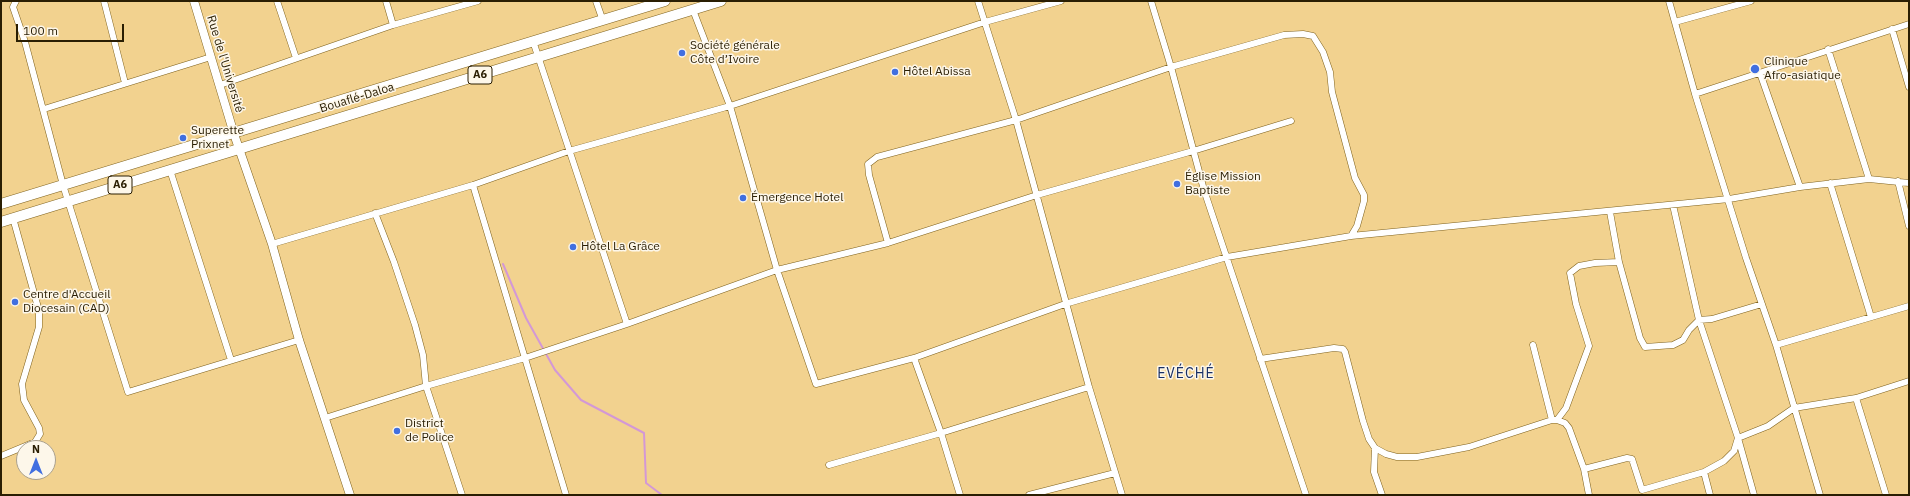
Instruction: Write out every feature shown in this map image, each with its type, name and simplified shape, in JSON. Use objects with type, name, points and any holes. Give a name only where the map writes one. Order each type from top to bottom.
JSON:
[{"type":"highway","name":"Bouaflé-Daloa","points":[[1,204],[665,1]]},
{"type":"highway","name":"Bouaflé-Daloa","points":[[1,222],[420,92],[538,58],[721,1]]},
{"type":"street","points":[[16,1],[13,7],[44,110],[63,185],[128,392],[299,340]]},
{"type":"street","points":[[104,1],[125,83]]},
{"type":"street","name":"Rue de l'Université","points":[[194,1],[234,134],[272,244],[299,340],[350,495]]},
{"type":"street","points":[[277,1],[296,58]]},
{"type":"street","points":[[386,1],[393,25]]},
{"type":"street","points":[[220,85],[393,25],[478,1]]},
{"type":"street","points":[[596,1],[602,21]]},
{"type":"street","points":[[978,1],[1016,120],[1088,387],[1122,495]]},
{"type":"street","points":[[272,244],[473,185],[569,151],[730,106],[985,22],[1061,1]]},
{"type":"street","points":[[1150,1],[1171,67],[1192,151],[1306,495]]},
{"type":"street","points":[[1669,1],[1695,94],[1776,345],[1820,495]]},
{"type":"street","points":[[1675,22],[1751,1]]},
{"type":"street","points":[[693,10],[730,106],[777,270],[816,384],[914,358],[1065,304],[1227,257],[1351,236],[1610,212],[1729,199],[1830,183],[1868,179],[1909,183]]},
{"type":"street","points":[[1695,94],[1828,49],[1909,24]]},
{"type":"street","points":[[1892,29],[1909,87]]},
{"type":"street","points":[[888,243],[868,175],[868,164],[878,158],[1016,120],[1171,67],[1284,35],[1303,34],[1313,36],[1323,52],[1330,72],[1332,92],[1355,178],[1364,195],[1364,201],[1357,226],[1351,236]]},
{"type":"street","points":[[533,41],[627,324]]},
{"type":"street","points":[[1828,49],[1868,179]]},
{"type":"street","points":[[44,110],[125,83],[211,57]]},
{"type":"street","points":[[1760,73],[1800,187]]},
{"type":"street","points":[[325,418],[426,386],[525,358],[627,324],[777,270],[888,243],[1037,195],[1291,121]]},
{"type":"street","points":[[170,170],[231,360]]},
{"type":"street","points":[[1898,181],[1909,226]]},
{"type":"street","points":[[1830,183],[1871,318]]},
{"type":"street","points":[[473,185],[566,495]]},
{"type":"street","points":[[1673,205],[1699,320],[1738,438],[1754,495]]},
{"type":"street","points":[[1610,212],[1619,262],[1640,338],[1645,347],[1673,345],[1683,340],[1689,330],[1699,320],[1712,319],[1762,304]]},
{"type":"street","points":[[375,213],[416,325],[423,355],[426,386],[462,495]]},
{"type":"street","points":[[1,456],[35,442],[40,434],[39,428],[24,400],[22,384],[39,328],[39,311],[13,218]]},
{"type":"street","points":[[1260,359],[1334,348],[1343,349],[1363,421],[1369,438],[1376,448],[1386,454],[1397,457],[1418,457],[1469,448],[1555,420],[1566,408],[1589,346],[1576,304],[1570,273],[1579,266],[1595,263],[1619,262]]},
{"type":"street","points":[[1776,345],[1909,306]]},
{"type":"street","points":[[1533,345],[1555,420]]},
{"type":"street","points":[[914,358],[941,433],[960,495]]},
{"type":"street","points":[[1738,438],[1768,426],[1794,408],[1856,398],[1909,381]]},
{"type":"street","points":[[829,465],[941,433],[1088,387]]},
{"type":"street","points":[[1856,398],[1886,495]]},
{"type":"street","points":[[1555,420],[1565,423],[1569,428],[1584,469],[1588,495]]},
{"type":"street","points":[[1584,469],[1632,458],[1643,493],[1704,472],[1724,461],[1734,451],[1738,438]]},
{"type":"street","points":[[1376,448],[1374,472],[1382,495]]},
{"type":"street","points":[[1704,472],[1710,495]]},
{"type":"street","points":[[1029,495],[1038,494],[1115,473]]},
{"type":"waterway","points":[[503,264],[526,318],[555,370],[581,400],[644,433],[646,483],[662,495]]},
{"type":"place","name":"Société générale Côte d’Ivoire","points":[[682,53]]},
{"type":"place","name":"Clinique Afro-asiatique","points":[[1755,69]]},
{"type":"place","name":"Hôtel Abissa","points":[[895,72]]},
{"type":"place","name":"Superette Prixnet","points":[[183,138]]},
{"type":"place","name":"Église Mission Baptiste","points":[[1177,184]]},
{"type":"place","name":"Émergence Hotel","points":[[743,198]]},
{"type":"place","name":"Hôtel La Grâce","points":[[573,247]]},
{"type":"place","name":"Centre d'Accueil Diocesain (CAD)","points":[[15,302]]},
{"type":"place","name":"District de Police","points":[[397,431]]},
{"type":"district","name":"EVÉCHÉ","points":[[1186,374]]}]
